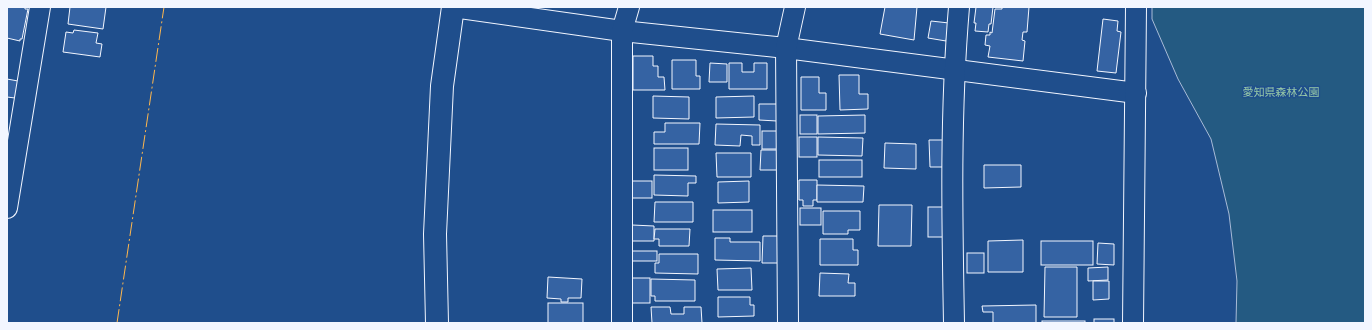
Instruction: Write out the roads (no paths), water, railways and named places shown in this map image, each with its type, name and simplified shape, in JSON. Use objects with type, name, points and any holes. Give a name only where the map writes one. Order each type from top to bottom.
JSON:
[{"type":"street","points":[[7,208],[40,7]]},
{"type":"street","points":[[437,323],[435,234],[442,94],[453,7],[622,31],[786,48],[1136,93]]},
{"type":"street","points":[[622,323],[622,31],[629,7]]},
{"type":"street","points":[[788,323],[786,48],[795,7]]},
{"type":"street","points":[[954,323],[951,162],[954,69],[959,7]]},
{"type":"street","points":[[1133,323],[1136,7]]},
{"type":"park label","name":"愛知県森林公園","points":[[1281,92]]}]
